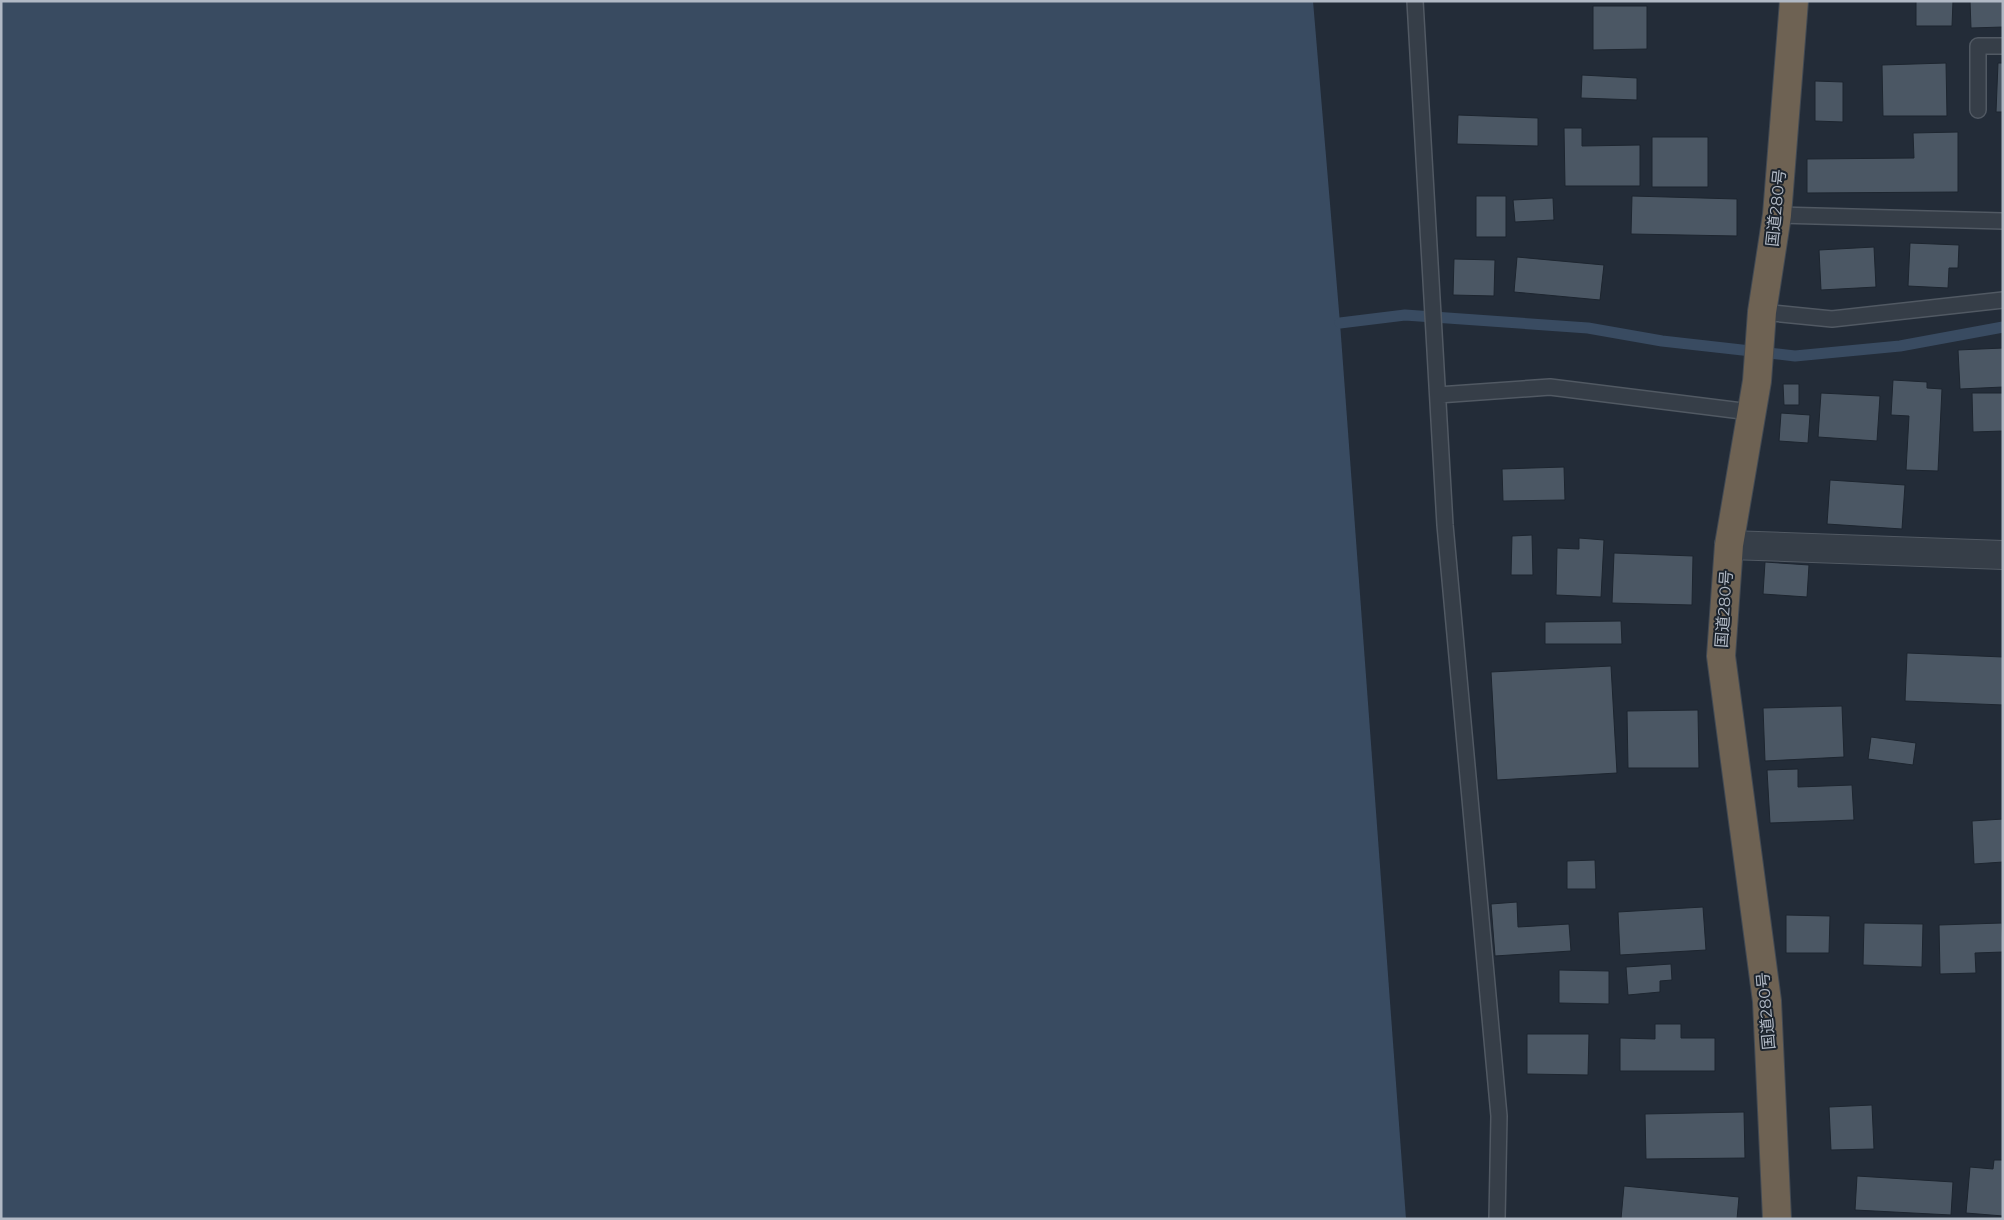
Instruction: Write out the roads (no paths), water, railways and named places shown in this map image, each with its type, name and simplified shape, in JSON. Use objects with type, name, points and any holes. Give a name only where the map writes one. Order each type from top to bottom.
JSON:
[{"type":"highway","name":"国道280号","points":[[1777,1219],[1767,1001],[1721,656],[1729,545],[1750,412],[1757,381],[1762,319],[1777,215],[1794,1]]},
{"type":"street","points":[[1729,545],[2003,555]]},
{"type":"lane","points":[[1415,1],[1445,525],[1499,1116],[1497,1219]]},
{"type":"lane","points":[[1978,110],[1978,46],[2003,46]]},
{"type":"lane","points":[[1777,215],[2003,221]]},
{"type":"lane","points":[[1762,319],[1832,318],[2003,300]]},
{"type":"lane","points":[[1438,395],[1550,387],[1750,412]]},
{"type":"water","points":[[1,1],[1313,1],[1340,323],[1406,1219],[1,1219]]},
{"type":"waterway","points":[[1340,323],[1405,315],[1588,328],[1662,341],[1795,356],[1900,346],[2003,327]]}]
